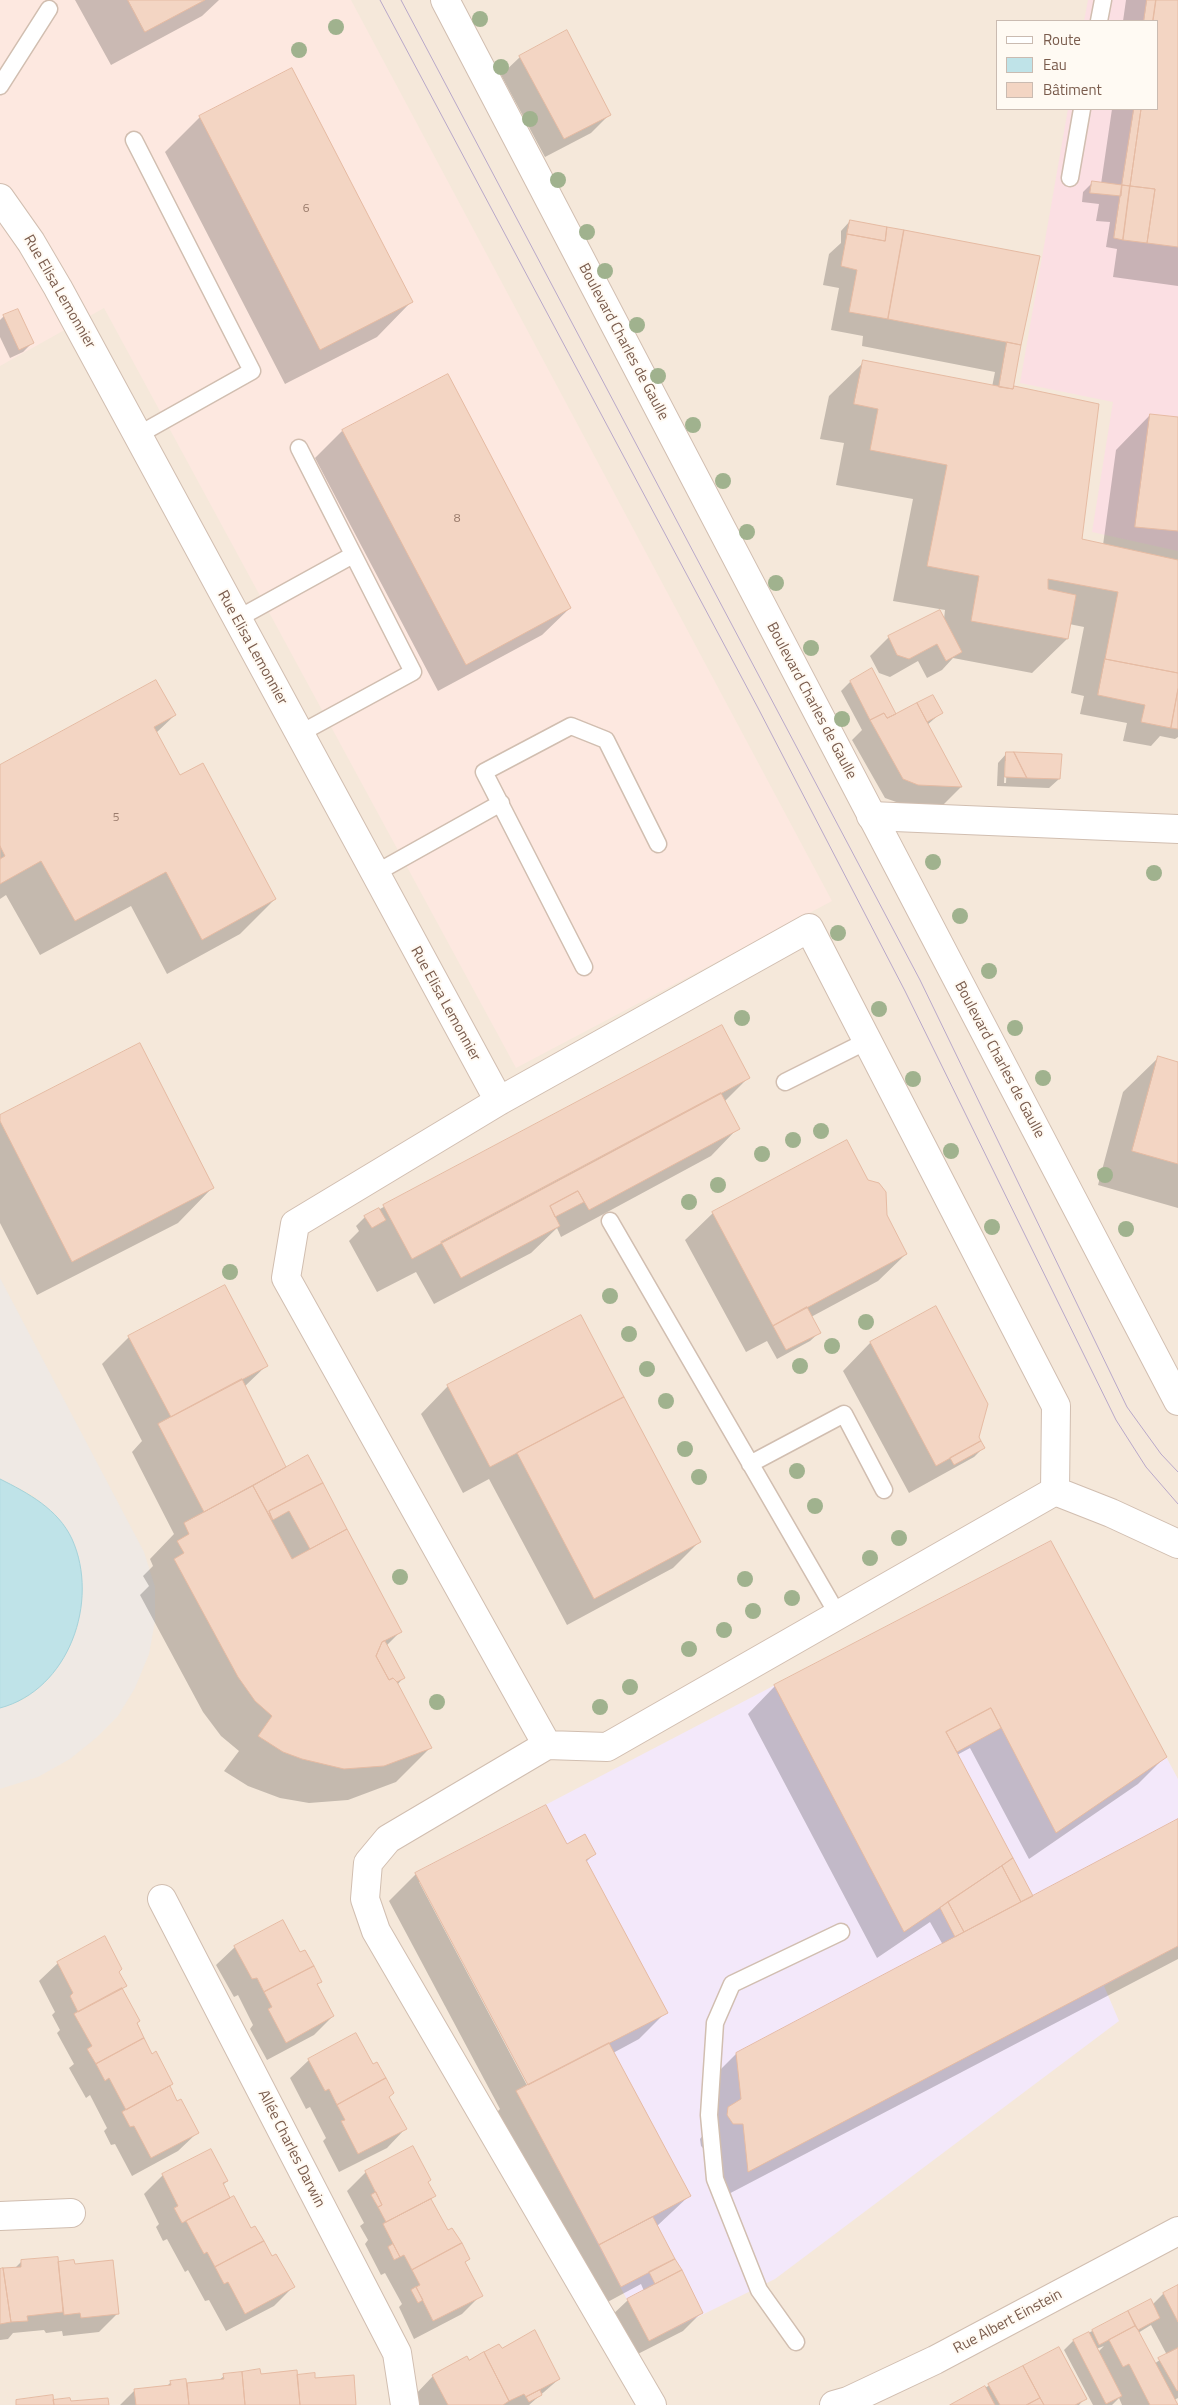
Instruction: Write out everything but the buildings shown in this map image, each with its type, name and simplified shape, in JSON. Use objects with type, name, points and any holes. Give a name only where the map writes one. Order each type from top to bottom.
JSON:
[{"type":"street","name":"Boulevard Charles de Gaulle","points":[[445,0],[1178,1401]]},
{"type":"street","name":"Rue Elisa Lemonnier","points":[[4,212],[58,288],[374,874],[499,1101]]},
{"type":"street","points":[[871,816],[1178,829]]},
{"type":"street","points":[[547,1745],[286,1278],[295,1224],[499,1101],[809,928],[1056,1406],[1055,1491]]},
{"type":"street","points":[[1055,1491],[1111,1512],[1178,1544]]},
{"type":"street","points":[[652,2405],[376,1931],[365,1899],[368,1863],[388,1839],[547,1745],[607,1747],[1055,1491]]},
{"type":"street","name":"Allée Charles Darwin","points":[[162,1899],[397,2353],[405,2405]]},
{"type":"street","points":[[0,2216],[71,2214]]},
{"type":"street","name":"Rue Albert Einstein","points":[[834,2405],[848,2401],[935,2360],[1178,2231]]},
{"type":"lane","points":[[1099,20],[1103,0]]},
{"type":"lane","points":[[0,86],[49,9]]},
{"type":"lane","points":[[1070,178],[1082,110]]},
{"type":"lane","points":[[134,140],[252,371],[138,435]]},
{"type":"lane","points":[[299,448],[413,672],[299,734]]},
{"type":"lane","points":[[237,619],[353,555]]},
{"type":"lane","points":[[584,967],[484,772],[571,726],[606,740],[658,844]]},
{"type":"lane","points":[[374,874],[501,804]]},
{"type":"lane","points":[[785,1082],[867,1041]]},
{"type":"lane","points":[[610,1221],[838,1615]]},
{"type":"lane","points":[[750,1464],[844,1414],[884,1490]]},
{"type":"lane","points":[[796,2342],[759,2290],[715,2179],[709,2115],[715,2023],[732,1984],[841,1932]]},
{"type":"shaded area","points":[[0,0],[1178,0],[1178,2405],[0,2405]]},
{"type":"shaded area","points":[[0,0],[351,0],[832,901],[516,1068],[104,308],[0,366]]},
{"type":"shaded area","points":[[1088,0],[1178,0],[1178,551],[1092,532],[1113,402],[1020,383],[1068,110],[1158,110],[1158,20],[1084,20]]},
{"type":"shaded area","points":[[0,1278],[144,1552],[155,1587],[155,1621],[149,1654],[135,1688],[118,1716],[96,1738],[70,1759],[38,1777],[0,1789],[0,1708],[25,1699],[45,1681],[63,1659],[77,1629],[82,1600],[81,1568],[54,1514],[31,1494],[0,1479]]},
{"type":"shaded area","points":[[1051,1541],[1178,1779],[1178,1946],[1104,1986],[1119,2021],[775,2279],[649,2341],[516,2091],[528,2085],[415,1873]]},
{"type":"water","points":[[0,1479],[41,1503],[66,1528],[80,1563],[82,1589],[80,1615],[72,1640],[60,1663],[44,1683],[24,1698],[0,1708]]},
{"type":"tram line","points":[[380,0],[758,708],[905,991],[1116,1420],[1146,1467],[1178,1504]]},
{"type":"tram line","points":[[401,0],[920,980],[1127,1407],[1161,1454],[1178,1472]]}]
